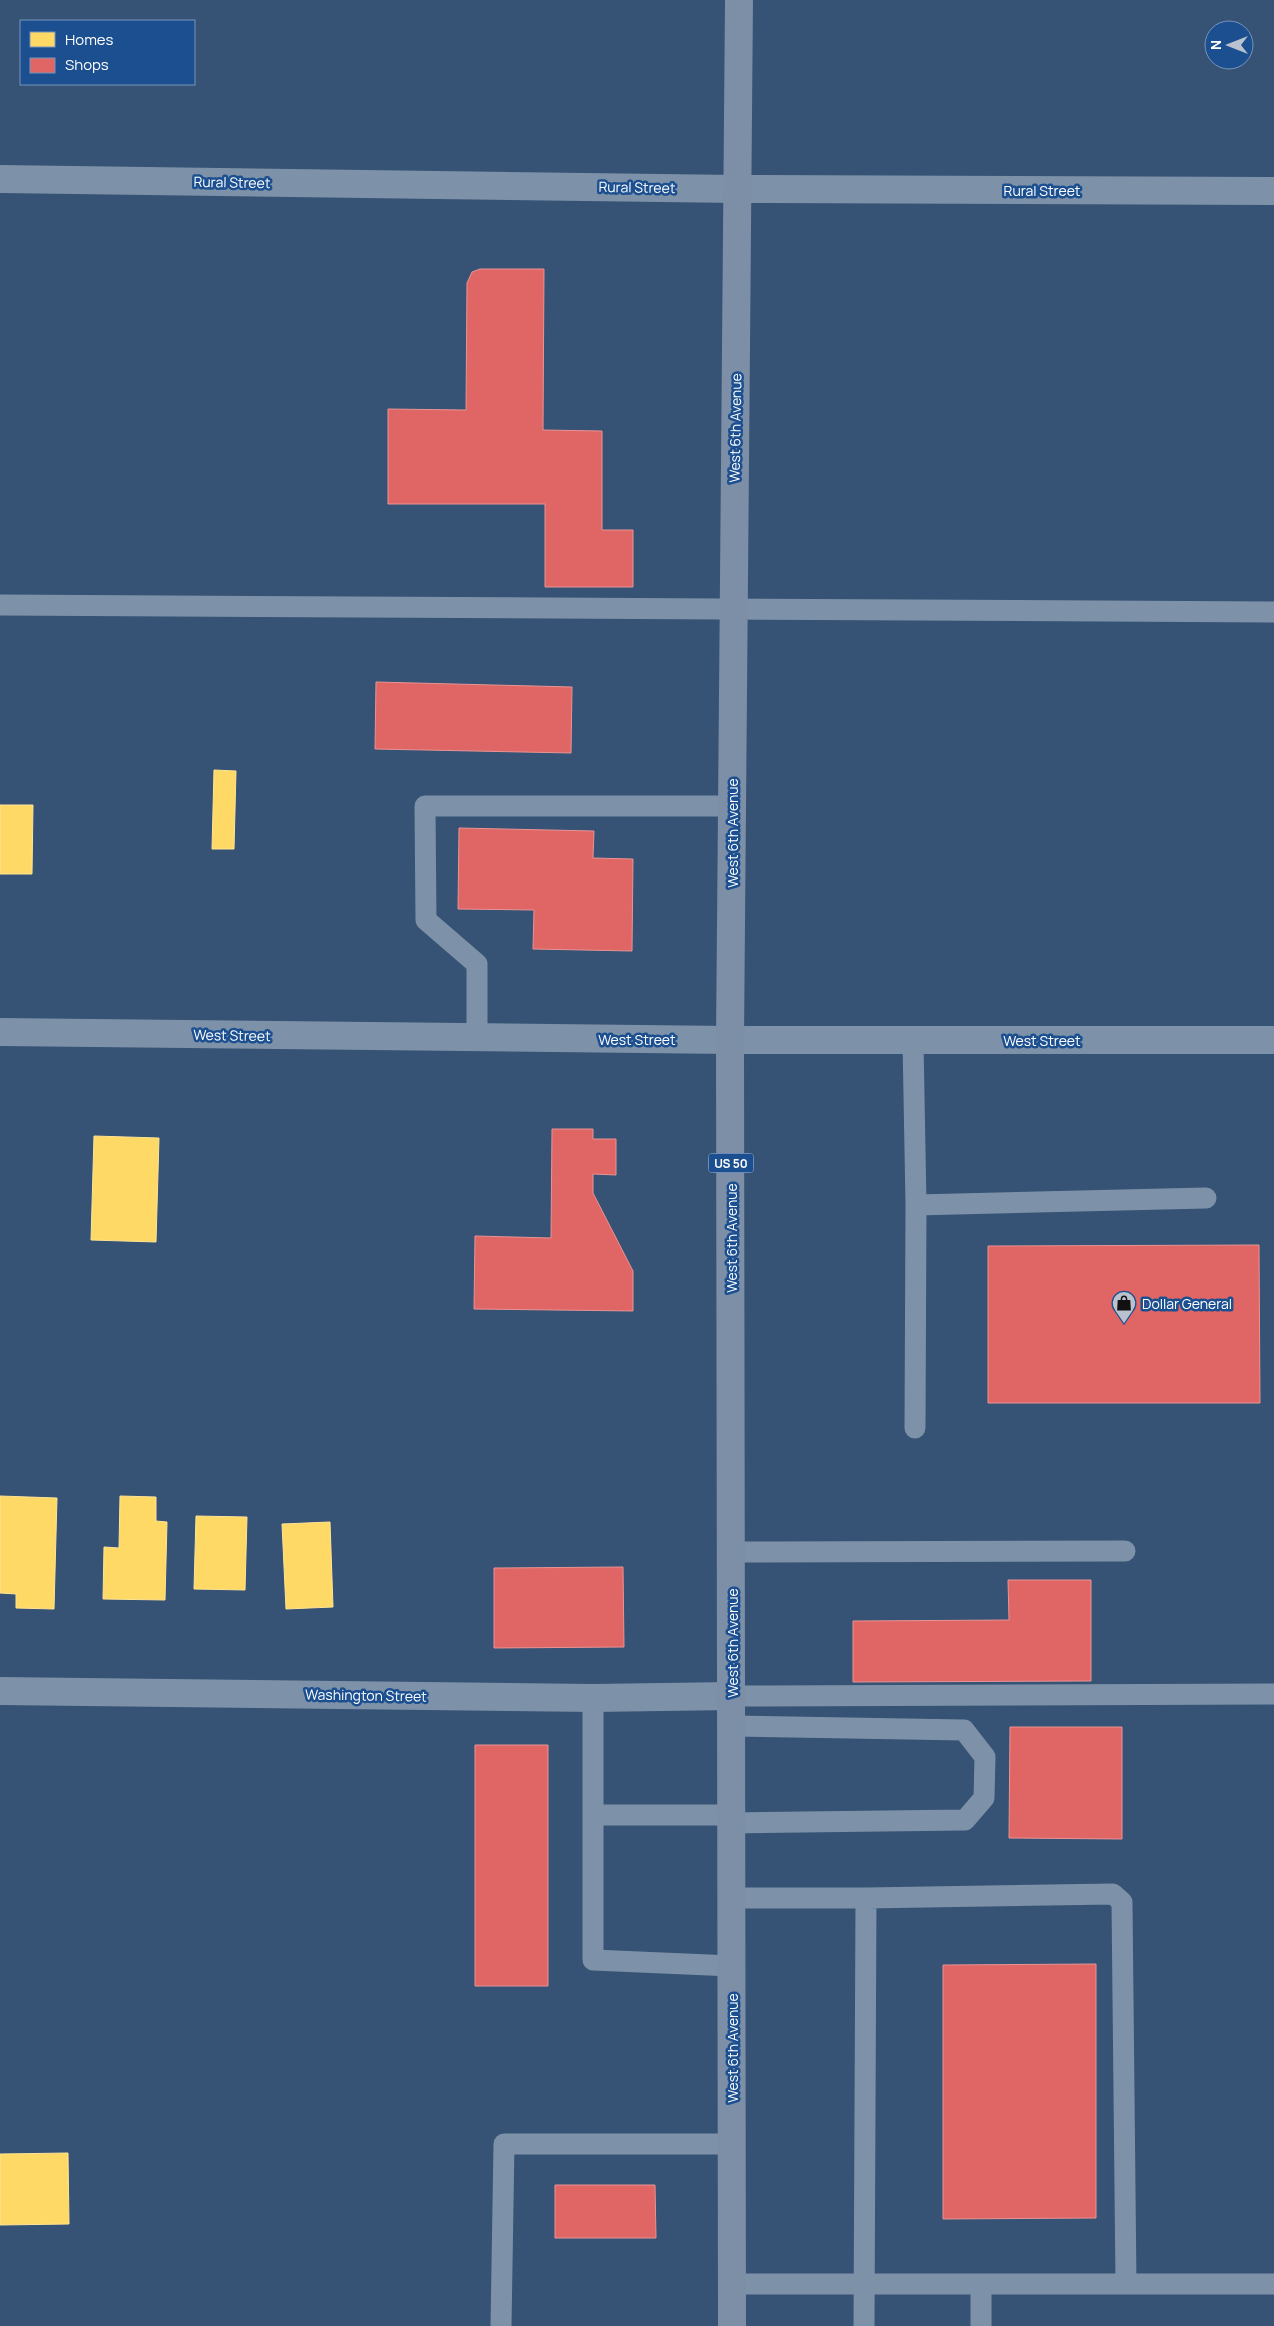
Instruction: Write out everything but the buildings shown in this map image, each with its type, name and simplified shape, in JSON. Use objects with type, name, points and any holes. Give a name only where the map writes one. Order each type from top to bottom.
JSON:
[{"type":"main road","name":"West 6th Avenue","points":[[732,2326],[730,1040],[739,0]]},
{"type":"street","name":"Rural Street","points":[[0,179],[737,189],[1274,191]]},
{"type":"street","name":"West Street","points":[[0,1032],[730,1040],[1274,1040]]},
{"type":"street","name":"Washington Street","points":[[0,1691],[593,1698],[732,1696]]},
{"type":"lane","points":[[0,605],[1274,612]]},
{"type":"lane","points":[[477,1038],[477,964],[426,920],[425,806],[732,806]]},
{"type":"lane","points":[[913,1041],[916,1206],[915,1428]]},
{"type":"lane","points":[[916,1206],[1206,1198]]},
{"type":"lane","points":[[731,1552],[1125,1551]]},
{"type":"lane","points":[[732,1696],[1274,1694]]},
{"type":"lane","points":[[593,1698],[593,1960],[732,1966]]},
{"type":"lane","points":[[593,1815],[732,1819],[965,1820],[984,1798],[986,1757],[964,1730],[732,1726]]},
{"type":"lane","points":[[732,1898],[1113,1894],[1122,1902],[1126,2284]]},
{"type":"lane","points":[[864,2326],[866,1898]]},
{"type":"lane","points":[[502,2326],[504,2144],[732,2144]]},
{"type":"lane","points":[[732,2284],[1274,2284]]},
{"type":"lane","points":[[981,2284],[981,2326]]},
{"type":"place","name":"Dollar General","points":[[1124,1324]]}]
